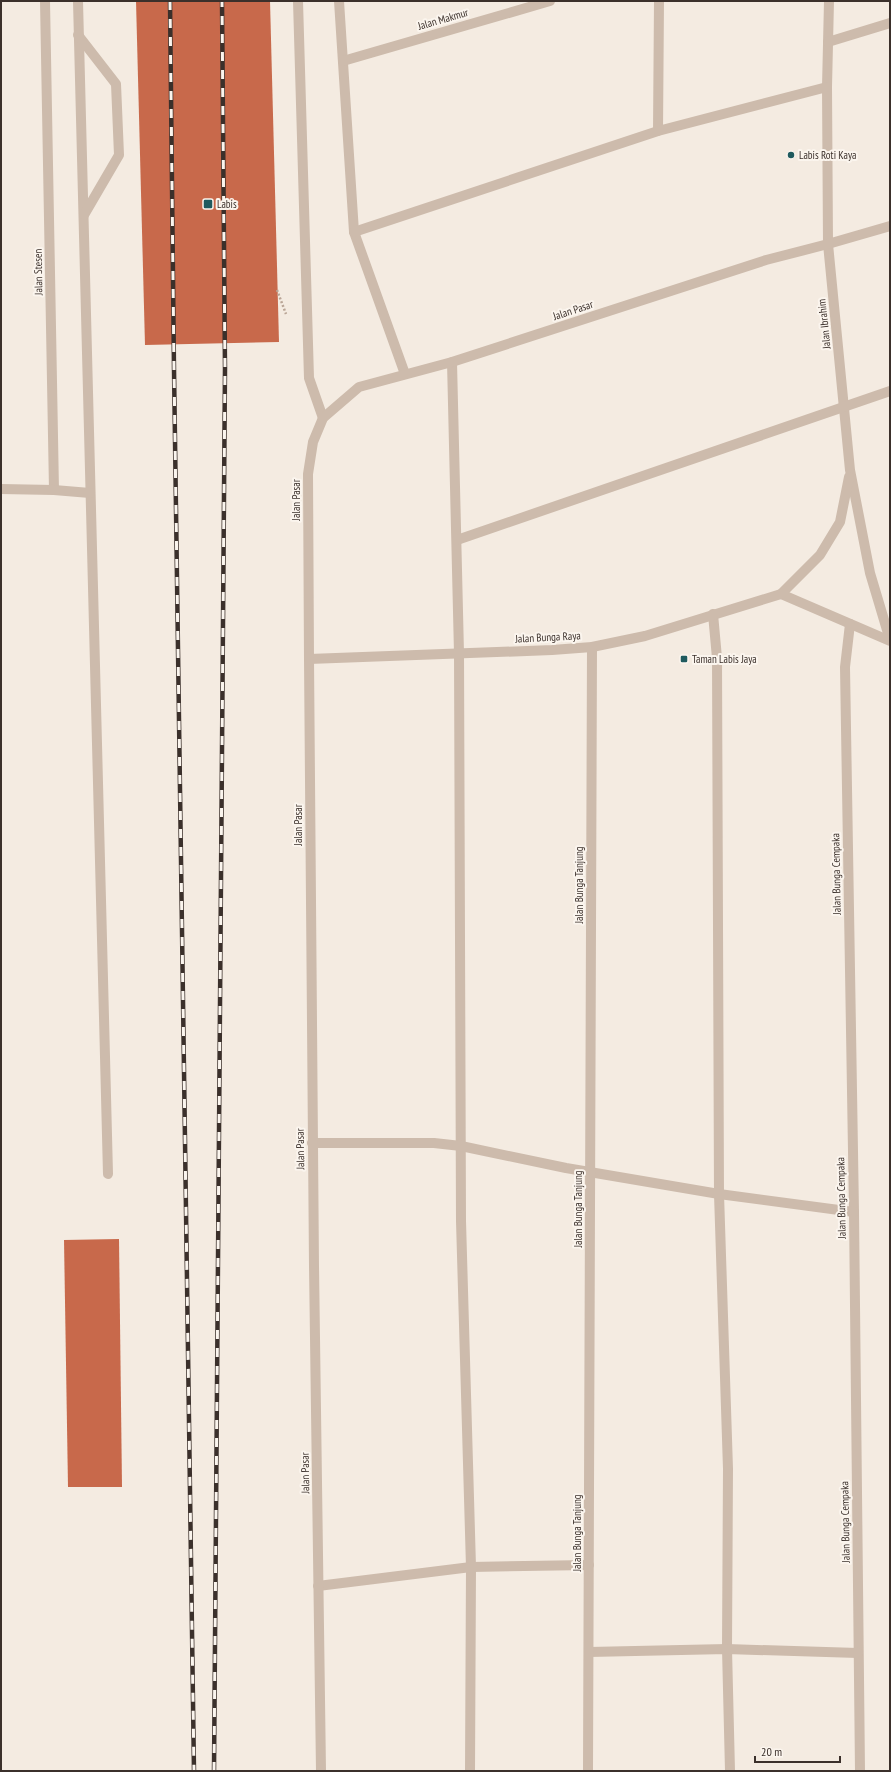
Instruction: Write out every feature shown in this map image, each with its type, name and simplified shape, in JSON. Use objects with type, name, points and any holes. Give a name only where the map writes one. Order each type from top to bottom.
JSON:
[{"type":"street","name":"Jalan Stesen","points":[[45,1],[54,490]]},
{"type":"street","points":[[78,1],[108,1174]]},
{"type":"street","points":[[298,1],[309,378],[323,418]]},
{"type":"street","points":[[339,1],[354,232],[405,374]]},
{"type":"street","name":"Jalan Makmur","points":[[343,61],[550,1]]},
{"type":"street","points":[[658,131],[659,1]]},
{"type":"street","name":"Jalan Ibrahim","points":[[829,1],[827,86],[828,244],[850,470],[870,573],[890,641]]},
{"type":"street","points":[[828,42],[890,22]]},
{"type":"street","points":[[78,35],[116,84],[119,155],[83,216]]},
{"type":"street","points":[[354,232],[658,131],[827,86]]},
{"type":"street","name":"Jalan Pasar","points":[[321,1771],[312,1143],[309,658],[308,474],[313,442],[323,418],[359,387],[452,362],[766,260],[890,226]]},
{"type":"street","points":[[452,362],[459,653],[460,1146],[471,1567],[470,1771]]},
{"type":"street","points":[[457,540],[890,391]]},
{"type":"street","points":[[850,470],[840,522],[820,556],[781,594],[890,641]]},
{"type":"street","points":[[1,489],[54,490],[90,493]]},
{"type":"street","name":"Jalan Bunga Raya","points":[[309,658],[552,650],[592,647],[645,636],[781,594]]},
{"type":"street","points":[[713,614],[717,658],[719,1194],[728,1469],[727,1649],[730,1771]]},
{"type":"street","name":"Jalan Bunga Cempaka","points":[[850,624],[846,667],[860,1771]]},
{"type":"street","name":"Jalan Bunga Tanjung","points":[[588,1771],[592,647]]},
{"type":"street","points":[[312,1143],[434,1143],[460,1146],[590,1172],[719,1194],[854,1212]]},
{"type":"street","points":[[318,1586],[471,1567],[589,1565]]},
{"type":"street","points":[[589,1652],[727,1649],[858,1652]]},
{"type":"building","name":"Labis","points":[[136,1],[270,1],[279,342],[145,345]]},
{"type":"building","points":[[119,1239],[122,1487],[68,1487],[64,1240]]},
{"type":"railway","points":[[170,1],[194,1771]]},
{"type":"railway","points":[[214,1771],[225,368],[222,1]]},
{"type":"place","name":"Labis Roti Kaya","points":[[791,155]]},
{"type":"place","name":"Labis","points":[[208,204]]},
{"type":"place","name":"Taman Labis Jaya","points":[[684,659]]}]
